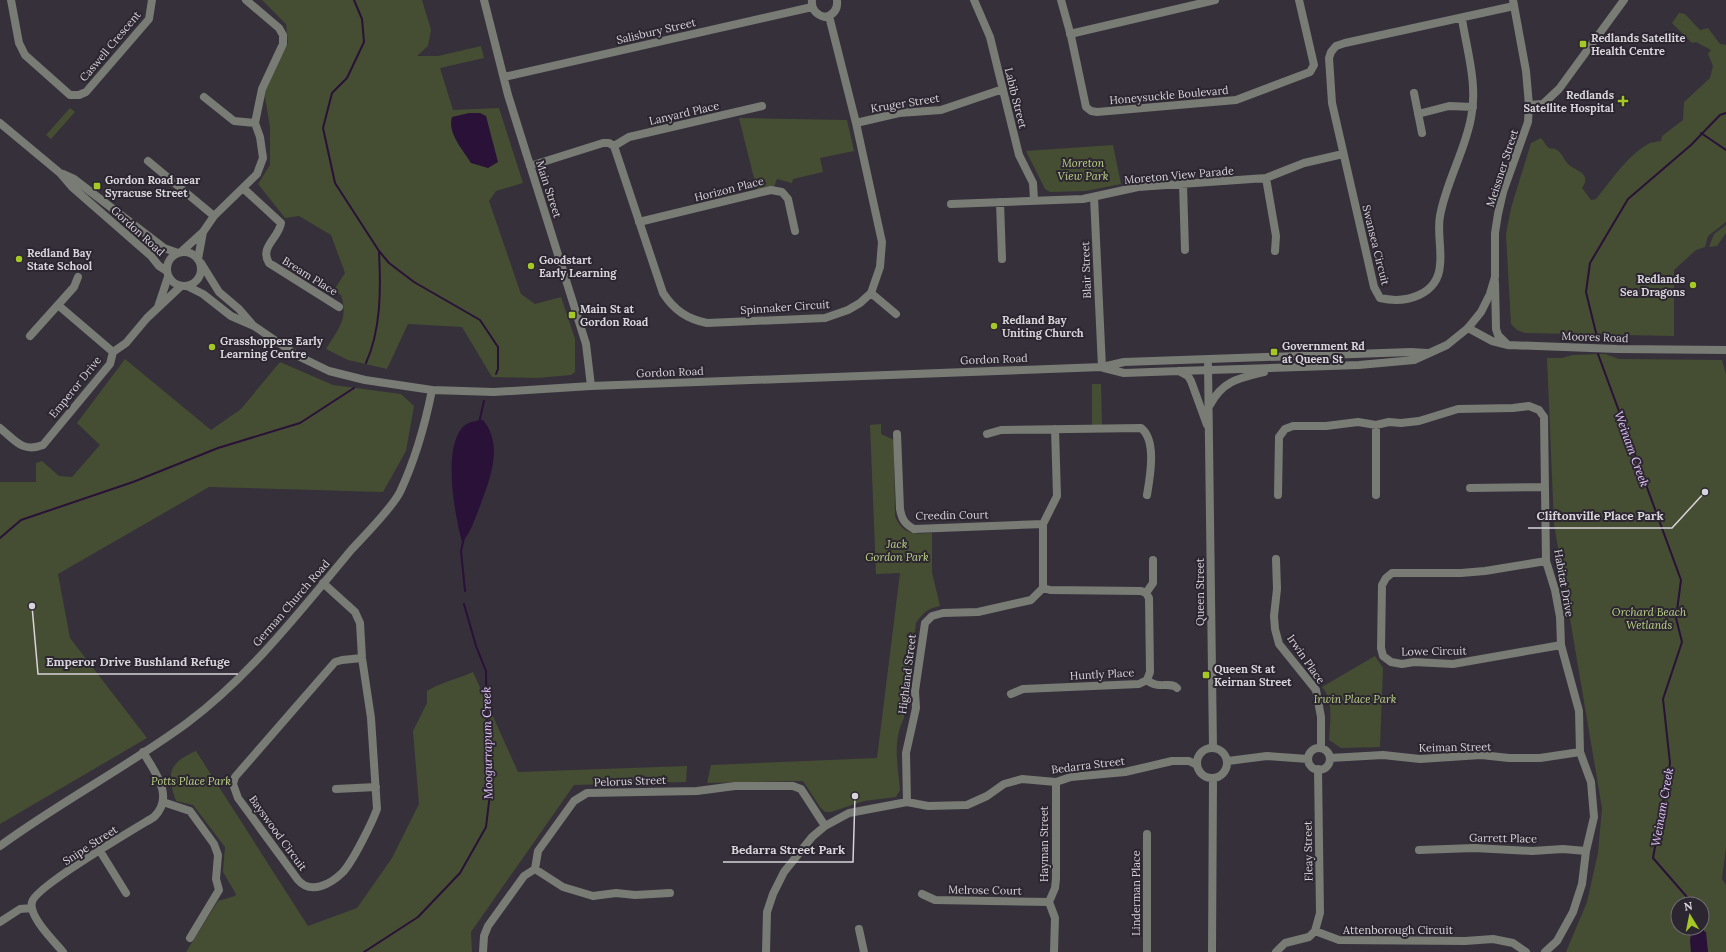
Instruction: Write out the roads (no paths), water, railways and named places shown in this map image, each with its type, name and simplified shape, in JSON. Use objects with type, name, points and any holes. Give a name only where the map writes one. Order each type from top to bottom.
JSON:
[{"type":"street","name":"Caswell Crescent","points":[[11,0],[19,44],[25,55],[70,95],[79,95],[86,92],[149,19],[152,0]]},
{"type":"street","points":[[158,307],[168,274],[169,261],[203,232],[214,216],[257,174],[262,158],[260,137],[255,123],[262,90],[283,44],[283,35],[279,28],[246,0]]},
{"type":"street","name":"Main Street","points":[[484,0],[498,62],[504,77],[508,95],[586,344],[591,386]]},
{"type":"street","points":[[812,3],[816,14],[820,16],[829,16],[837,9],[837,0]]},
{"type":"street","name":"Labib Street","points":[[974,0],[990,37],[1019,155],[1033,183],[1034,200]]},
{"type":"street","name":"Honeysuckle Boulevard","points":[[1061,0],[1086,107],[1090,111],[1156,108],[1236,100],[1310,72],[1314,65],[1299,0]]},
{"type":"street","points":[[1070,34],[1215,0]]},
{"type":"street","points":[[1529,105],[1543,104],[1555,93],[1624,0]]},
{"type":"street","name":"Salisbury Street","points":[[504,77],[812,3]]},
{"type":"street","name":"Meissner Street","points":[[1278,368],[1359,365],[1414,360],[1453,340],[1468,328],[1486,305],[1495,277],[1495,233],[1503,192],[1528,122],[1529,105],[1526,71],[1513,3]]},
{"type":"street","name":"Swansea Circuit","points":[[1462,19],[1472,78],[1473,107],[1470,126],[1440,216],[1440,270],[1433,283],[1421,295],[1393,300],[1380,298],[1377,294],[1332,103],[1328,65],[1331,52],[1336,46],[1346,43],[1462,19],[1513,3]]},
{"type":"street","points":[[829,16],[856,124],[882,242],[880,267],[871,293],[896,314]]},
{"type":"street","name":"Kruger Street","points":[[856,124],[899,114],[940,110],[1003,89]]},
{"type":"street","points":[[1414,93],[1422,133]]},
{"type":"street","points":[[204,98],[234,121],[255,123]]},
{"type":"street","name":"Lanyard Place","points":[[614,146],[629,137],[762,106]]},
{"type":"street","points":[[1418,114],[1449,106],[1473,107]]},
{"type":"street","name":"Gordon Road","points":[[0,123],[60,173],[72,187],[151,256],[168,274]]},
{"type":"street","points":[[530,166],[603,143],[609,143],[614,146]]},
{"type":"street","name":"Spinnaker Circuit","points":[[614,146],[663,293],[670,304],[682,314],[694,320],[707,323],[825,318],[848,310],[860,303],[871,293]]},
{"type":"street","name":"Moreton View Parade","points":[[951,204],[1094,197],[1138,187],[1266,178],[1304,163],[1343,154]]},
{"type":"street","points":[[148,161],[214,216]]},
{"type":"street","name":"Gordon Road","points":[[60,173],[74,179],[158,244],[179,253]]},
{"type":"street","points":[[1266,178],[1276,236],[1275,251]]},
{"type":"street","points":[[1183,184],[1185,250]]},
{"type":"street","name":"Bream Place","points":[[243,188],[281,223],[266,249],[266,257],[269,263],[339,307]]},
{"type":"street","name":"Horizon Place","points":[[639,222],[771,190],[782,192],[788,199],[795,231]]},
{"type":"street","name":"Blair Street","points":[[1094,197],[1102,367]]},
{"type":"street","points":[[1000,202],[1002,259]]},
{"type":"street","points":[[168,274],[172,281],[184,286],[192,285],[199,277],[201,267],[199,260],[203,232]]},
{"type":"street","points":[[179,253],[190,253],[199,260]]},
{"type":"street","name":"Gordon Road","points":[[199,260],[219,292],[239,309],[254,326]]},
{"type":"street","points":[[1495,277],[1496,330],[1498,335],[1508,345]]},
{"type":"street","points":[[30,336],[74,287],[78,278]]},
{"type":"street","name":"Gordon Road","points":[[184,286],[208,298],[231,316],[254,326],[298,356],[329,371],[365,380],[432,390],[494,392],[591,386],[1102,367],[1124,362],[1411,352],[1428,353]]},
{"type":"street","name":"Emperor Drive","points":[[0,428],[23,447],[32,449],[43,445],[110,364],[113,352],[126,343],[158,307],[184,286]]},
{"type":"street","points":[[58,305],[113,352]]},
{"type":"street","name":"Moores Road","points":[[1468,328],[1492,341],[1508,345],[1617,349],[1726,350]]},
{"type":"street","name":"Queen Street","points":[[1208,359],[1213,748]]},
{"type":"street","name":"Gordon Road","points":[[1102,367],[1124,373],[1278,368]]},
{"type":"street","points":[[1209,406],[1221,388],[1232,382],[1278,368]]},
{"type":"street","name":"Queen Street","points":[[1179,371],[1188,376],[1191,381],[1202,409],[1210,436]]},
{"type":"street","name":"German Church Road","points":[[0,846],[30,824],[143,752],[214,702],[245,672],[399,494],[416,454],[426,420],[432,390]]},
{"type":"street","name":"Habitat Drive","points":[[1278,495],[1279,437],[1285,429],[1293,426],[1326,426],[1358,422],[1376,425],[1389,422],[1401,423],[1419,420],[1458,409],[1513,408],[1529,406],[1539,410],[1544,417],[1546,561],[1555,590],[1560,617],[1561,645],[1579,711],[1580,752],[1589,772],[1594,805],[1594,817],[1586,851],[1582,884],[1573,912],[1557,941],[1545,952]]},
{"type":"street","points":[[1376,425],[1376,495]]},
{"type":"street","points":[[987,434],[1001,430],[1141,428],[1147,432],[1151,441],[1150,478],[1147,495]]},
{"type":"street","points":[[1055,429],[1057,496],[1043,524],[1043,588],[1050,590],[1141,591],[1146,593],[1153,583],[1153,560]]},
{"type":"street","name":"Creedin Court","points":[[897,434],[900,509],[902,519],[907,525],[914,529],[1043,524]]},
{"type":"street","points":[[1470,488],[1545,487]]},
{"type":"street","name":"Irwin Place","points":[[1276,558],[1277,589],[1274,616],[1275,629],[1279,644],[1316,690],[1320,717],[1321,748]]},
{"type":"street","name":"Lowe Circuit","points":[[1546,561],[1461,573],[1392,573],[1386,578],[1382,585],[1381,648],[1384,656],[1391,662],[1402,664],[1414,662],[1453,664],[1561,645]]},
{"type":"street","name":"Bayswood Circuit","points":[[323,583],[358,616],[362,658],[371,718],[377,809],[374,820],[344,871],[336,878],[321,886],[311,888],[303,886],[298,880],[238,798],[233,784],[235,777],[335,662],[362,658]]},
{"type":"street","name":"Highland Street","points":[[907,802],[906,753],[916,708],[914,691],[925,623],[932,616],[937,614],[978,612],[1031,600],[1043,588]]},
{"type":"street","name":"Huntly Place","points":[[1011,694],[1023,689],[1139,684],[1147,680],[1150,672],[1149,598],[1146,593]]},
{"type":"street","points":[[1147,680],[1152,684],[1160,686],[1171,684],[1177,688]]},
{"type":"street","points":[[1213,748],[1222,751],[1228,761],[1225,772],[1222,776],[1213,779],[1204,777],[1197,765],[1199,755],[1203,751],[1213,748]]},
{"type":"street","points":[[1321,748],[1328,753],[1330,758],[1327,766],[1318,769],[1310,765],[1308,759],[1312,750],[1321,748]]},
{"type":"street","points":[[143,752],[156,774],[163,791],[163,802],[190,811],[214,844],[218,855],[216,879],[219,890],[190,938]]},
{"type":"street","name":"Keiman Street","points":[[1330,758],[1383,755],[1420,759],[1480,755],[1509,758],[1540,758],[1580,752]]},
{"type":"street","points":[[1228,761],[1267,756],[1308,759]]},
{"type":"street","name":"Bedarra Street","points":[[766,952],[767,912],[773,894],[784,872],[812,837],[825,826],[850,813],[907,802],[928,806],[967,805],[979,800],[1011,781],[1022,779],[1056,782],[1071,777],[1125,772],[1172,761],[1189,761],[1197,765]]},
{"type":"street","name":"Fleay Street","points":[[1315,931],[1320,913],[1318,769]]},
{"type":"street","points":[[1212,952],[1213,779]]},
{"type":"street","name":"Hayman Street","points":[[1049,902],[1055,888],[1056,878],[1056,782]]},
{"type":"street","name":"Pelorus Street","points":[[535,869],[538,851],[574,801],[587,794],[697,791],[735,786],[793,786],[801,789],[825,826]]},
{"type":"street","points":[[336,789],[376,787]]},
{"type":"street","name":"Snipe Street","points":[[32,908],[32,901],[35,895],[100,850],[154,817],[161,810],[163,802]]},
{"type":"street","name":"Linderman Place","points":[[1147,834],[1147,952]]},
{"type":"street","name":"Garrett Place","points":[[1419,850],[1474,848],[1532,851],[1563,849],[1586,851]]},
{"type":"street","points":[[100,850],[126,893]]},
{"type":"street","points":[[483,952],[484,936],[488,926],[524,876],[535,869],[563,887],[594,896],[616,893],[635,895],[670,893]]},
{"type":"street","name":"Melrose Court","points":[[922,894],[935,900],[1049,902]]},
{"type":"street","points":[[1049,902],[1056,918],[1054,952]]},
{"type":"street","points":[[0,922],[20,909],[32,908],[33,916],[63,952]]},
{"type":"street","points":[[859,930],[864,952]]},
{"type":"street","points":[[1276,952],[1285,943],[1309,937],[1315,931]]},
{"type":"street","name":"Attenborough Circuit","points":[[1315,931],[1339,940],[1465,941],[1492,939],[1513,943],[1526,952]]},
{"type":"waterway","name":"Moogurrapum Creek","points":[[354,0],[362,19],[364,42],[347,78],[332,93],[323,128],[335,183],[379,251],[389,263],[414,282],[480,320],[498,347],[498,369],[496,374]]},
{"type":"waterway","name":"Weinam Creek","points":[[1597,337],[1586,292],[1590,263],[1628,199],[1691,145],[1720,115],[1726,113]]},
{"type":"waterway","points":[[1701,133],[1726,150]]},
{"type":"waterway","name":"Moogurrapum Creek","points":[[366,363],[375,337],[379,309],[379,252]]},
{"type":"waterway","name":"Weinam Creek","points":[[1598,354],[1681,580],[1676,618],[1682,642],[1663,699],[1670,763],[1653,858],[1686,896]]},
{"type":"waterway","points":[[0,538],[21,520],[133,482],[218,448],[300,423],[354,388]]},
{"type":"waterway","name":"Moogurrapum Creek","points":[[479,423],[484,401]]},
{"type":"waterway","name":"Moogurrapum Creek","points":[[464,538],[461,551],[465,591]]},
{"type":"waterway","name":"Moogurrapum Creek","points":[[364,952],[418,917],[460,873],[486,827],[491,785],[487,740],[486,671],[476,646],[464,604]]},
{"type":"place","name":"Redlands Satellite Health Centre","points":[[1583,44]]},
{"type":"place","name":"Redlands Satellite Hospital","points":[[1623,101]]},
{"type":"place","name":"Gordon Road near Syracuse Street","points":[[97,186]]},
{"type":"place","name":"Redland Bay State School","points":[[19,259]]},
{"type":"place","name":"Goodstart Early Learning","points":[[531,266]]},
{"type":"place","name":"Redlands Sea Dragons","points":[[1693,285]]},
{"type":"place","name":"Main St at Gordon Road","points":[[572,315]]},
{"type":"place","name":"Redland Bay Uniting Church","points":[[994,326]]},
{"type":"place","name":"Grasshoppers Early Learning Centre","points":[[212,347]]},
{"type":"place","name":"Government Rd at Queen St","points":[[1274,352]]},
{"type":"place","name":"Cliftonville Place Park","points":[[1705,492]]},
{"type":"place","name":"Emperor Drive Bushland Refuge","points":[[32,606]]},
{"type":"place","name":"Queen St at Keirnan Street","points":[[1206,675]]},
{"type":"place","name":"Bedarra Street Park","points":[[855,796]]},
{"type":"park label","name":"Moreton View Park","points":[[1083,169]]},
{"type":"park label","name":"Jack Gordon Park","points":[[897,550]]},
{"type":"park label","name":"Orchard Beach Wetlands","points":[[1649,618]]},
{"type":"park label","name":"Irwin Place Park","points":[[1355,699]]},
{"type":"park label","name":"Potts Place Park","points":[[191,781]]}]
